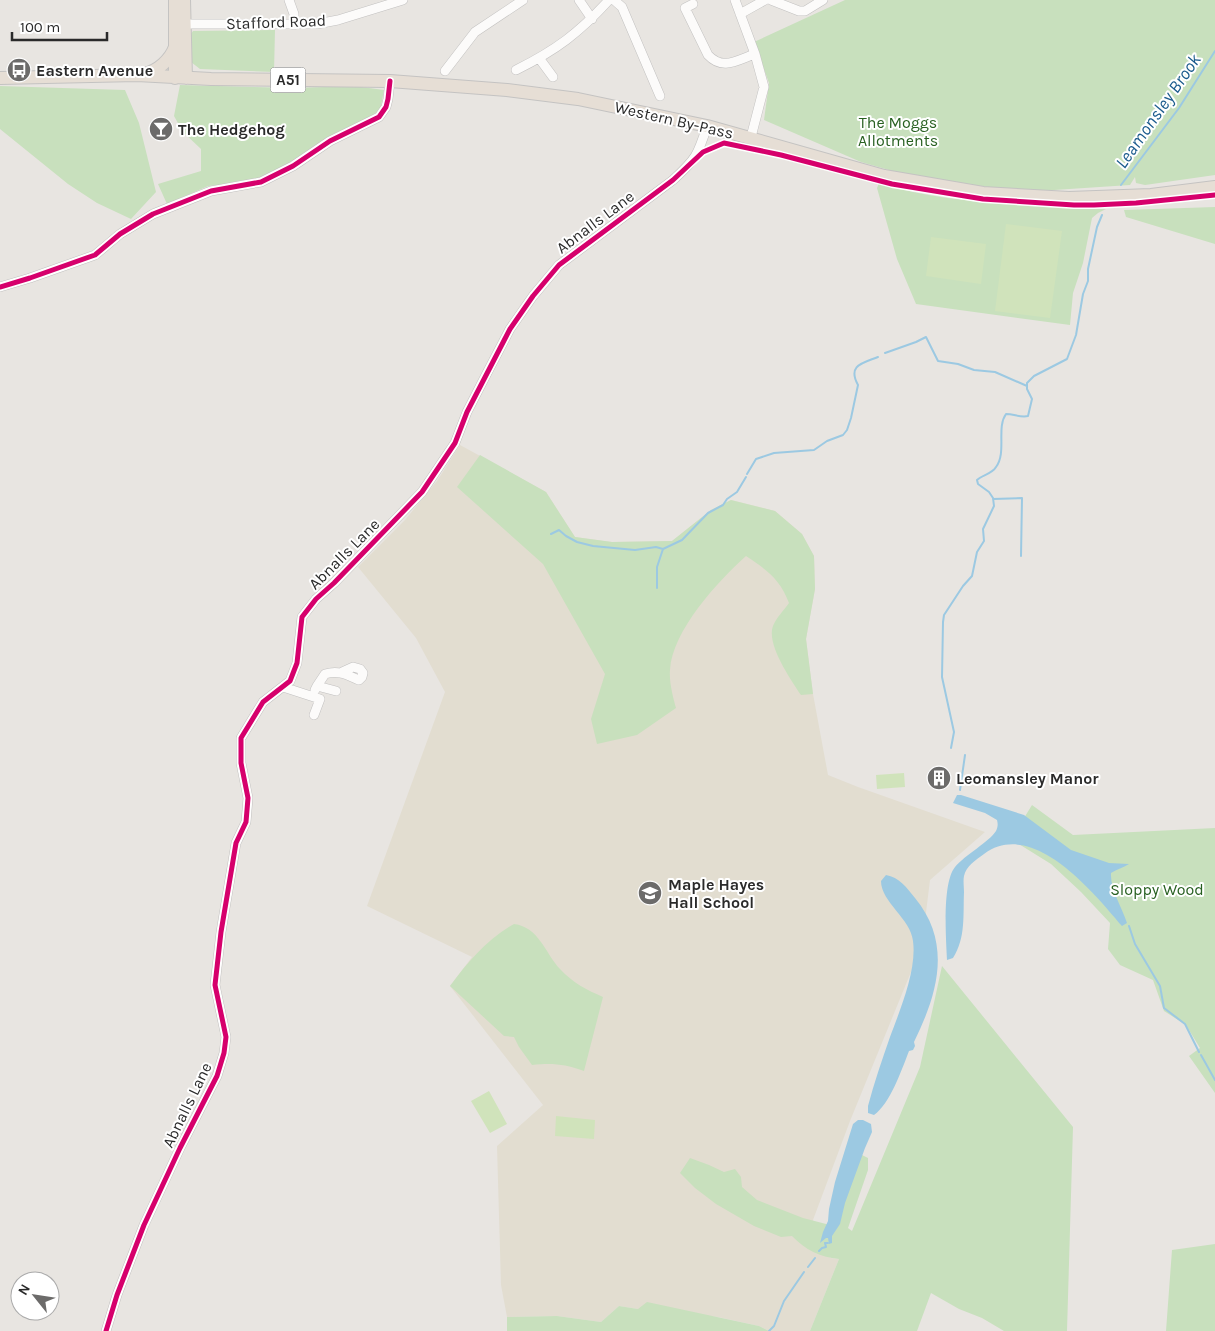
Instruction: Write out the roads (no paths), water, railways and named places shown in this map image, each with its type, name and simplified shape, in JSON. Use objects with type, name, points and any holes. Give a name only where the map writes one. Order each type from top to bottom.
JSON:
[{"type":"highway","points":[[175,0],[180,24],[180,78]]},
{"type":"highway","points":[[137,75],[156,69],[168,59],[175,47],[184,0]]},
{"type":"highway","points":[[175,47],[180,78]]},
{"type":"highway","name":"A51","points":[[0,78],[137,75],[180,78]]},
{"type":"highway","name":"Western By-Pass","points":[[180,78],[390,81],[508,90],[578,99],[751,137],[884,176],[983,193],[1069,198],[1151,195],[1215,187]]},
{"type":"street","points":[[289,0],[294,14],[294,25]]},
{"type":"street","name":"Stafford Road","points":[[180,24],[317,24],[338,20],[403,0]]},
{"type":"street","points":[[444,71],[475,32],[523,0]]},
{"type":"street","points":[[579,0],[592,19]]},
{"type":"street","points":[[516,70],[565,42],[592,19],[609,0]]},
{"type":"street","points":[[614,0],[622,6],[660,96]]},
{"type":"street","points":[[735,0],[755,54],[764,87],[751,137]]},
{"type":"street","points":[[740,14],[765,0]]},
{"type":"street","points":[[771,0],[799,11],[805,11],[824,0]]},
{"type":"street","points":[[693,4],[685,8],[708,55],[714,61],[723,65],[755,54]]},
{"type":"street","points":[[540,58],[553,77]]},
{"type":"street","points":[[0,287],[95,254],[120,234],[162,211],[211,191],[261,182],[293,166],[330,141],[379,117],[386,107],[390,81]]},
{"type":"street","name":"Abnalls Lane","points":[[106,1331],[117,1295],[144,1225],[180,1148],[217,1076],[224,1053],[226,1038],[215,986],[221,932],[236,843],[246,822],[248,798],[240,763],[241,738],[263,702],[290,681],[297,663],[302,617],[316,599],[334,583],[422,492],[455,443],[467,412],[510,329],[533,296],[558,265],[673,180],[689,165],[699,152],[706,126]]},
{"type":"street","points":[[312,697],[326,674],[334,671],[342,672]]},
{"type":"street","points":[[317,686],[336,692]]},
{"type":"street","points":[[283,687],[320,699],[314,715]]},
{"type":"water","points":[[957,795],[1024,815],[1071,850],[1109,863],[1129,864],[1111,873],[1114,892],[1127,923],[1122,926],[1079,879],[1042,852],[1022,845],[1003,845],[984,854],[965,872],[962,934],[953,958],[947,960],[946,898],[951,875],[959,862],[993,835],[998,826],[997,820],[985,813],[953,803]]},
{"type":"water","points":[[886,875],[895,878],[902,884],[927,915],[934,933],[937,951],[937,970],[929,1006],[914,1042],[915,1046],[913,1050],[909,1051],[890,1095],[880,1110],[874,1115],[868,1113],[868,1106],[907,990],[914,952],[911,933],[907,925],[882,889],[881,881]]},
{"type":"water","points":[[858,1120],[871,1124],[872,1132],[845,1203],[840,1224],[832,1236],[832,1243],[829,1244],[828,1238],[826,1238],[820,1243],[828,1221],[835,1182],[853,1124]]},
{"type":"waterway","name":"Leamonsley Brook","points":[[1121,185],[1179,108],[1215,51]]},
{"type":"waterway","name":"Leamonsley Brook","points":[[951,748],[954,732],[942,677],[943,622],[944,615],[972,576],[977,552],[984,541],[983,529],[994,506],[993,498],[989,492],[978,484],[977,480],[992,471],[999,461],[1002,426],[1006,414],[1028,416],[1032,399],[1027,389],[1027,383],[1034,376],[1067,359],[1076,335],[1097,227],[1102,215]]},
{"type":"waterway","points":[[885,353],[926,337],[938,361],[958,364],[974,370],[995,372],[1027,386]]},
{"type":"waterway","points":[[747,474],[756,459],[774,453],[814,450],[827,441],[843,435],[851,418],[858,385],[854,373],[862,363],[878,357]]},
{"type":"waterway","points":[[551,534],[559,530],[577,542],[593,546],[635,550],[656,547],[663,549],[682,540],[708,513],[723,505],[727,499],[737,492],[746,477]]},
{"type":"waterway","points":[[993,499],[1022,498],[1021,556]]},
{"type":"waterway","points":[[657,588],[657,567],[663,549]]},
{"type":"waterway","name":"Leamonsley Brook","points":[[960,790],[965,755]]},
{"type":"waterway","points":[[1129,926],[1135,944],[1160,986],[1164,1008],[1185,1024],[1199,1052]]},
{"type":"waterway","points":[[1201,1055],[1215,1080]]},
{"type":"waterway","points":[[819,1251],[826,1247],[825,1243],[828,1243]]},
{"type":"waterway","points":[[808,1267],[815,1258]]},
{"type":"waterway","points":[[769,1331],[774,1326],[784,1301],[804,1272]]},
{"type":"place","name":"Eastern Avenue","points":[[19,70]]},
{"type":"place","name":"The Hedgehog","points":[[161,129]]},
{"type":"place","name":"Leomansley Manor","points":[[939,778]]},
{"type":"place","name":"Maple Hayes Hall School","points":[[650,893]]},
{"type":"park label","name":"The Moggs Allotments","points":[[898,131]]},
{"type":"park label","name":"Sloppy Wood","points":[[1157,889]]}]
